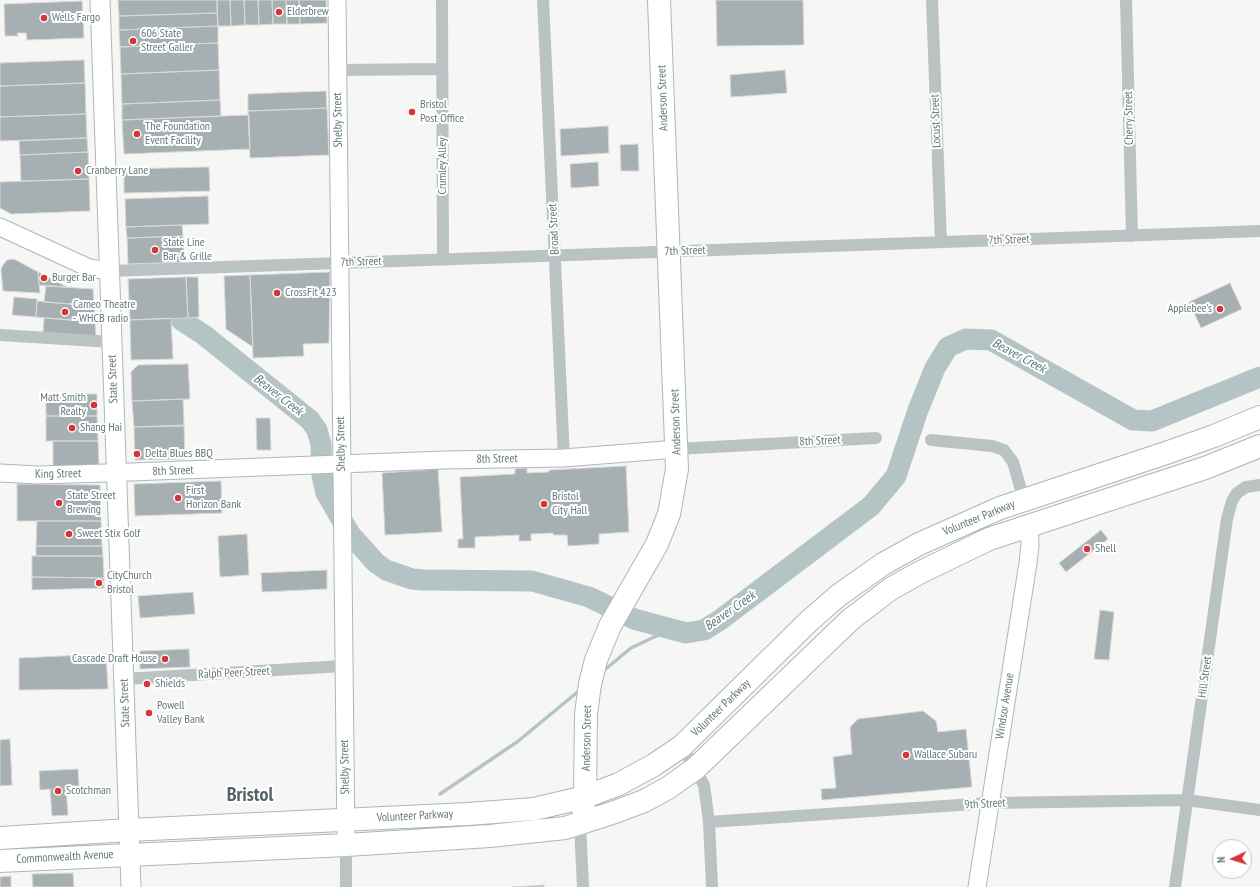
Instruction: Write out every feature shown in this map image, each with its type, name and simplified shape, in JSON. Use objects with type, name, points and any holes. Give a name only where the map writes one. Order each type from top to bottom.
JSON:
[{"type":"highway","name":"Anderson Street","points":[[580,824],[585,797],[585,732],[587,701],[595,666],[602,642],[657,544],[669,514],[677,469],[659,0]]},
{"type":"highway","name":"Volunteer Parkway","points":[[129,830],[468,814],[534,809],[585,797],[619,784],[654,765],[682,746],[809,621],[838,595],[884,564],[918,544],[962,524],[1024,500],[1180,448],[1260,416]]},
{"type":"highway","name":"Volunteer Parkway","points":[[130,854],[346,845],[513,834],[550,830],[580,824],[644,801],[668,788],[696,768],[821,646],[868,606],[892,588],[945,559],[989,539],[1205,468],[1260,446]]},
{"type":"highway","points":[[1024,500],[1029,525]]},
{"type":"highway","name":"Commonwealth Avenue","points":[[0,838],[129,830]]},
{"type":"highway","name":"Commonwealth Avenue","points":[[0,861],[130,854]]},
{"type":"main road","name":"State Street","points":[[100,0],[131,887]]},
{"type":"street","name":"Shelby Street","points":[[337,0],[340,263],[337,465],[343,538],[346,887]]},
{"type":"street","name":"Crumley Alley","points":[[442,0],[443,259]]},
{"type":"street","name":"Broad Street","points":[[543,0],[564,458]]},
{"type":"street","name":"Locust Street","points":[[932,0],[941,242]]},
{"type":"street","name":"Cherry Street","points":[[1126,0],[1132,236]]},
{"type":"street","points":[[338,70],[442,69]]},
{"type":"street","points":[[0,227],[89,268],[110,271]]},
{"type":"street","name":"7th Street","points":[[110,271],[1260,231]]},
{"type":"street","points":[[0,335],[112,342]]},
{"type":"street","name":"8th Street","points":[[117,473],[444,460],[564,458],[677,449],[876,438]]},
{"type":"street","points":[[931,440],[992,446],[1004,450],[1013,462],[1024,500]]},
{"type":"street","name":"King Street","points":[[0,473],[38,475],[117,473]]},
{"type":"street","name":"Hill Street","points":[[1174,887],[1188,800],[1227,519],[1232,501],[1237,493],[1246,487],[1260,485]]},
{"type":"street","name":"Windsor Avenue","points":[[977,887],[989,803],[1028,563],[1030,545],[1029,525]]},
{"type":"street","name":"Ralph Peer Street","points":[[124,679],[344,666]]},
{"type":"street","points":[[682,746],[696,768],[704,785],[709,822],[712,887]]},
{"type":"street","name":"9th Street","points":[[709,822],[989,803],[1188,800],[1260,810]]},
{"type":"street","points":[[580,824],[583,887]]},
{"type":"building","points":[[118,0],[217,0],[217,13],[119,16]]},
{"type":"building","points":[[217,0],[230,0],[231,26],[218,26]]},
{"type":"building","points":[[230,0],[244,0],[245,25],[231,26]]},
{"type":"building","points":[[244,0],[258,0],[259,25],[245,25]]},
{"type":"building","points":[[258,0],[272,0],[273,24],[259,25]]},
{"type":"building","name":"Elderbrew","points":[[272,0],[286,0],[287,24],[273,24]]},
{"type":"building","points":[[286,0],[299,0],[300,24],[287,24]]},
{"type":"building","points":[[299,0],[326,0],[327,23],[300,24]]},
{"type":"building","points":[[716,0],[803,0],[804,45],[717,46]]},
{"type":"building","name":"Wells Fargo","points":[[82,1],[84,38],[27,40],[26,33],[17,33],[18,36],[5,36],[4,4]]},
{"type":"building","points":[[217,13],[218,26],[119,30],[119,16]]},
{"type":"building","points":[[218,26],[218,43],[120,47],[119,30]]},
{"type":"building","points":[[218,43],[219,70],[121,74],[120,47]]},
{"type":"building","points":[[84,60],[85,83],[0,86],[0,63]]},
{"type":"building","points":[[219,70],[220,100],[122,104],[121,74]]},
{"type":"building","points":[[785,70],[787,93],[731,97],[730,75]]},
{"type":"building","points":[[85,83],[86,114],[0,117],[0,86]]},
{"type":"building","points":[[326,91],[327,108],[248,111],[248,94]]},
{"type":"building","points":[[220,100],[221,116],[122,120],[122,104]]},
{"type":"building","points":[[327,108],[329,155],[250,158],[248,111]]},
{"type":"building","points":[[86,114],[87,138],[0,141],[0,117]]},
{"type":"building","points":[[249,115],[250,149],[124,154],[122,120]]},
{"type":"building","points":[[608,126],[609,153],[561,156],[560,129]]},
{"type":"building","points":[[87,138],[88,152],[20,155],[19,141]]},
{"type":"building","points":[[638,144],[639,171],[621,171],[620,145]]},
{"type":"building","points":[[88,152],[89,179],[21,181],[20,155]]},
{"type":"building","points":[[598,162],[599,186],[571,188],[570,164]]},
{"type":"building","points":[[209,167],[210,191],[124,193],[124,169]]},
{"type":"building","points":[[89,179],[90,211],[11,214],[0,208],[0,182]]},
{"type":"building","points":[[208,196],[209,224],[126,227],[125,199]]},
{"type":"building","points":[[182,225],[183,236],[127,238],[126,227]]},
{"type":"building","name":"State Line Bar & Grille","points":[[183,236],[184,262],[128,264],[127,238]]},
{"type":"building","points":[[14,259],[38,272],[40,293],[3,291],[1,269],[7,260]]},
{"type":"building","name":"Burger Bar","points":[[38,272],[67,287],[39,285]]},
{"type":"building","points":[[330,272],[329,343],[303,344],[304,356],[253,358],[250,275]]},
{"type":"building","points":[[250,275],[253,347],[226,329],[224,276]]},
{"type":"building","points":[[186,277],[198,277],[199,317],[188,318]]},
{"type":"building","points":[[186,277],[188,318],[130,320],[128,279]]},
{"type":"building","points":[[1230,283],[1242,309],[1201,328],[1189,302]]},
{"type":"building","points":[[46,286],[93,289],[94,306],[44,302]]},
{"type":"building","points":[[14,297],[37,299],[36,317],[12,315]]},
{"type":"building","name":"Cameo Theatre - WHCB radio","points":[[37,301],[94,306],[95,322],[36,317]]},
{"type":"building","points":[[44,318],[95,322],[96,337],[43,333]]},
{"type":"building","points":[[171,318],[173,359],[131,360],[130,320]]},
{"type":"building","points":[[188,364],[190,399],[132,401],[131,372],[138,365]]},
{"type":"building","points":[[46,394],[97,394],[97,416],[46,416]]},
{"type":"building","points":[[183,399],[184,425],[134,427],[132,401]]},
{"type":"building","name":"Shang Hai","points":[[46,416],[97,416],[98,441],[46,441]]},
{"type":"building","points":[[256,418],[270,418],[271,450],[257,450]]},
{"type":"building","points":[[184,426],[185,459],[135,460],[134,427]]},
{"type":"building","points":[[53,441],[98,441],[99,466],[53,466]]},
{"type":"building","name":"Bristol City Hall","points":[[626,466],[629,532],[599,534],[599,544],[568,546],[567,535],[553,535],[553,533],[531,534],[531,541],[519,541],[519,535],[475,537],[475,548],[458,548],[458,539],[463,539],[460,477],[515,474],[515,469],[527,468],[527,473],[549,472],[549,470]]},
{"type":"building","points":[[438,469],[442,532],[385,535],[382,473]]},
{"type":"building","name":"First Horizon Bank","points":[[221,481],[222,513],[135,516],[134,484]]},
{"type":"building","name":"State Street Brewing","points":[[17,484],[100,485],[101,521],[17,521]]},
{"type":"building","name":"Sweet Stix Golf","points":[[37,521],[101,521],[102,546],[36,546]]},
{"type":"building","points":[[1101,530],[1108,539],[1066,572],[1059,563]]},
{"type":"building","points":[[247,534],[249,575],[220,577],[218,536]]},
{"type":"building","points":[[36,546],[102,546],[103,556],[36,556]]},
{"type":"building","points":[[32,556],[103,556],[104,578],[32,577]]},
{"type":"building","points":[[327,570],[327,589],[262,592],[261,573]]},
{"type":"building","points":[[32,577],[104,578],[104,588],[32,590]]},
{"type":"building","points":[[193,592],[195,614],[140,618],[138,596]]},
{"type":"building","points":[[1100,610],[1114,612],[1109,660],[1094,659]]},
{"type":"building","name":"Cascade Draft House","points":[[189,649],[190,667],[140,669],[140,651]]},
{"type":"building","points":[[106,654],[108,689],[19,690],[19,658]]},
{"type":"building","name":"Wallace Subaru","points":[[923,711],[936,721],[938,732],[966,729],[972,787],[822,800],[821,789],[836,788],[833,757],[852,754],[850,727],[858,719]]},
{"type":"building","points":[[10,739],[12,785],[0,786],[0,740]]},
{"type":"building","name":"Scotchman","points":[[78,769],[79,786],[66,786],[68,815],[52,816],[50,789],[40,790],[39,771]]},
{"type":"building","points":[[73,873],[74,887],[33,887],[32,874]]},
{"type":"building","points":[[11,876],[11,887],[0,887],[0,877]]},
{"type":"building","points":[[544,885],[544,887],[512,887]]},
{"type":"waterway","name":"Beaver Creek","points":[[181,320],[204,335],[310,420],[317,430],[321,444],[322,476],[326,493],[350,534],[376,563],[386,570],[412,579],[424,580],[532,581],[589,597],[634,619],[686,633],[704,630],[720,620],[871,506],[896,476],[918,410],[935,368],[948,347],[966,339],[991,340],[1133,420],[1152,421],[1260,377]]},
{"type":"waterway","points":[[602,672],[631,648],[671,629]]},
{"type":"waterway","points":[[440,794],[517,742],[580,690]]},
{"type":"place","name":"Elderbrew","points":[[279,12]]},
{"type":"place","name":"Wells Fargo","points":[[44,18]]},
{"type":"place","name":"606 State Street Galler","points":[[133,41]]},
{"type":"place","name":"Bristol Post Office","points":[[412,112]]},
{"type":"place","name":"The Foundation Event Facility","points":[[137,134]]},
{"type":"place","name":"Cranberry Lane","points":[[78,171]]},
{"type":"place","name":"State Line Bar & Grille","points":[[155,250]]},
{"type":"place","name":"Burger Bar","points":[[44,278]]},
{"type":"place","name":"CrossFit 423","points":[[277,293]]},
{"type":"place","name":"Applebee's","points":[[1220,309]]},
{"type":"place","name":"Cameo Theatre - WHCB radio","points":[[65,312]]},
{"type":"place","name":"Matt Smith Realty","points":[[94,405]]},
{"type":"place","name":"Shang Hai","points":[[72,428]]},
{"type":"place","name":"Delta Blues BBQ","points":[[137,454]]},
{"type":"place","name":"First Horizon Bank","points":[[178,498]]},
{"type":"place","name":"State Street Brewing","points":[[59,503]]},
{"type":"place","name":"Bristol City Hall","points":[[544,504]]},
{"type":"place","name":"Sweet Stix Golf","points":[[69,534]]},
{"type":"place","name":"Shell","points":[[1087,549]]},
{"type":"place","name":"CityChurch Bristol","points":[[99,583]]},
{"type":"place","name":"Cascade Draft House","points":[[165,659]]},
{"type":"place","name":"Shields","points":[[147,684]]},
{"type":"place","name":"Powell Valley Bank","points":[[149,713]]},
{"type":"place","name":"Wallace Subaru","points":[[906,755]]},
{"type":"place","name":"Scotchman","points":[[58,791]]},
{"type":"district","name":"Bristol","points":[[250,795]]}]
